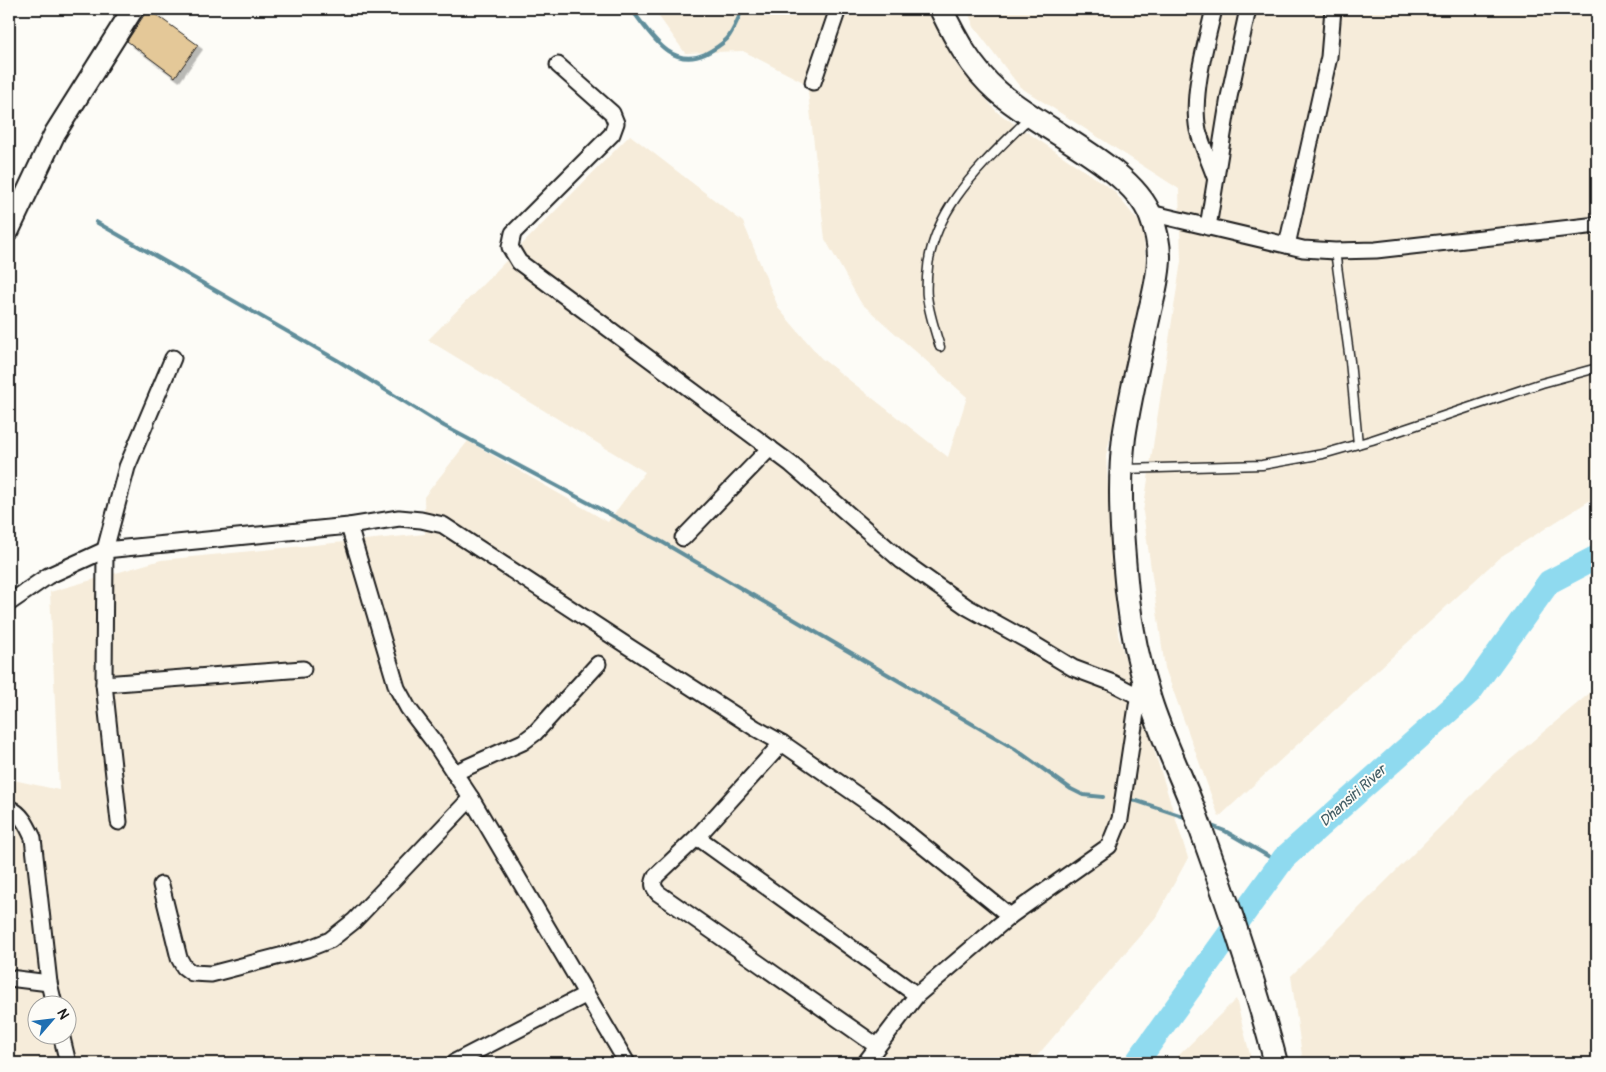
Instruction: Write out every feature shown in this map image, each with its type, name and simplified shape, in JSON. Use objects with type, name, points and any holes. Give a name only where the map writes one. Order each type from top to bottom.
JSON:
[{"type":"main road","points":[[9,230],[56,133],[133,9]]},
{"type":"main road","points":[[941,9],[970,62],[983,78],[1000,94],[1030,116],[1124,180],[1140,196],[1150,213],[1158,238],[1159,258],[1156,282],[1130,402],[1122,469],[1127,591],[1140,685],[1160,727],[1193,808],[1221,886],[1267,1027],[1276,1063]]},
{"type":"street","points":[[813,82],[838,9]]},
{"type":"street","points":[[1214,9],[1199,76],[1197,100],[1198,130],[1216,179]]},
{"type":"street","points":[[1208,227],[1229,97],[1248,9]]},
{"type":"street","points":[[1287,245],[1329,57],[1333,9]]},
{"type":"street","points":[[558,65],[612,114],[616,123],[612,134],[513,232],[510,247],[513,255],[526,267],[791,464],[902,561],[967,606],[1073,668],[1113,683],[1140,685],[1120,819],[1109,846],[1010,916],[917,995],[865,1063]]},
{"type":"street","points":[[1150,213],[1303,249],[1335,251],[1376,250],[1597,225]]},
{"type":"street","points":[[119,822],[104,684],[105,550],[127,467],[172,358]]},
{"type":"street","points":[[683,538],[770,448]]},
{"type":"street","points":[[9,603],[48,576],[105,550],[349,526],[399,518],[443,525],[642,656],[782,743],[880,811],[1010,916]]},
{"type":"street","points":[[349,526],[397,688],[408,708],[471,798],[627,1063]]},
{"type":"street","points":[[454,773],[523,742],[535,732],[598,664]]},
{"type":"street","points":[[104,684],[303,669]]},
{"type":"street","points":[[782,743],[697,837],[656,876],[653,883],[654,888],[658,893],[877,1046]]},
{"type":"street","points":[[161,885],[180,958],[184,967],[192,973],[211,974],[307,949],[330,940],[354,921],[471,798]]},
{"type":"street","points":[[9,808],[17,812],[26,822],[33,838],[52,994]]},
{"type":"street","points":[[697,837],[917,995]]},
{"type":"street","points":[[9,978],[49,983]]},
{"type":"street","points":[[455,1062],[585,994]]},
{"type":"street","points":[[64,1044],[68,1063]]},
{"type":"lane","points":[[940,348],[927,296],[928,259],[936,230],[952,202],[978,168],[1030,116]]},
{"type":"lane","points":[[1335,251],[1350,360],[1358,444]]},
{"type":"lane","points":[[1122,469],[1262,465],[1323,454],[1532,386],[1597,368]]},
{"type":"shaded area","points":[[651,9],[931,9],[954,61],[997,112],[1113,190],[1143,227],[1147,274],[1106,456],[1118,635],[1188,858],[1156,917],[1031,1063],[9,1063],[9,779],[59,790],[50,592],[161,560],[425,534],[424,497],[468,441],[608,522],[645,472],[428,340],[630,135],[743,222],[779,309],[821,358],[948,457],[967,397],[861,303],[825,239],[807,84],[743,51],[685,53],[655,11]]},
{"type":"shaded area","points":[[967,9],[1597,9],[1597,496],[1500,557],[1219,817],[1165,668],[1143,512],[1181,261],[1179,189],[1020,87],[974,27]]},
{"type":"shaded area","points":[[1597,687],[1597,1063],[1303,1063],[1291,976],[1491,776]]},
{"type":"shaded area","points":[[1236,999],[1252,1063],[1171,1063]]},
{"type":"building","points":[[148,9],[198,45],[175,77],[127,41]]},
{"type":"waterway","points":[[631,9],[653,38],[662,46],[671,53],[681,57],[692,58],[705,54],[727,39],[743,9]]},
{"type":"waterway","points":[[96,222],[337,360],[444,426],[662,542],[1015,749],[1071,789],[1083,795],[1103,797]]},
{"type":"waterway","name":"Dhansiri River","points":[[1136,1063],[1284,858],[1470,692],[1549,582],[1597,557]]},
{"type":"waterway","points":[[1128,800],[1137,801],[1188,818]]},
{"type":"waterway","points":[[1209,825],[1225,831],[1280,863]]}]
